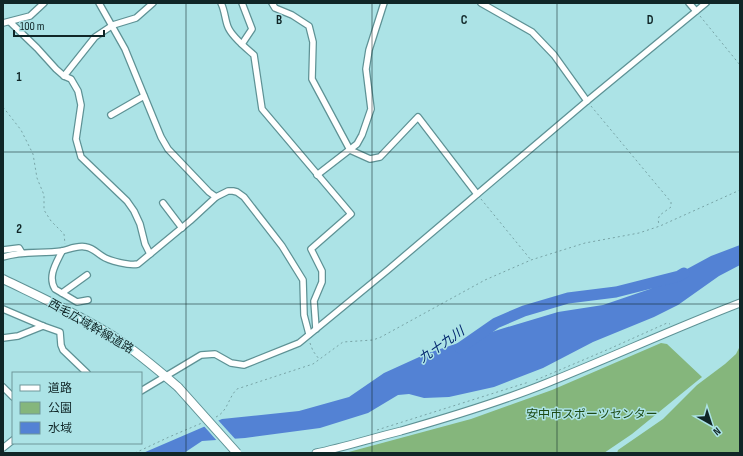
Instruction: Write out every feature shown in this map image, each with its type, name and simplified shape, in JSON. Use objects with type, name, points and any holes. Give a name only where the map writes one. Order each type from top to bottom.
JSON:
[{"type":"main road","name":"西毛広域幹線道路","points":[[3,279],[112,335],[149,362],[178,387],[237,453]]},
{"type":"street","points":[[3,23],[30,16],[44,3]]},
{"type":"street","points":[[99,3],[125,49],[161,137],[168,149],[209,192],[216,197]]},
{"type":"street","points":[[64,76],[95,37],[112,25],[136,18],[153,3]]},
{"type":"street","points":[[221,3],[224,8],[228,28],[254,55],[262,109],[317,176],[351,214],[311,249],[322,271],[322,282],[314,301],[316,329]]},
{"type":"street","points":[[242,3],[252,29],[242,44]]},
{"type":"street","points":[[272,3],[275,8],[292,15],[309,26],[313,42],[312,79],[350,150],[370,159],[380,157],[418,117],[477,194]]},
{"type":"street","points":[[317,176],[357,144],[362,135],[371,109],[366,69],[369,50],[384,3]]},
{"type":"street","points":[[481,3],[532,32],[554,55],[588,101]]},
{"type":"street","points":[[689,3],[696,11]]},
{"type":"street","points":[[142,390],[201,355],[215,354],[231,363],[244,365],[300,343],[706,3]]},
{"type":"street","points":[[10,22],[64,76],[71,79],[78,91],[81,105],[76,139],[81,157],[127,200],[140,224],[145,244],[150,254]]},
{"type":"street","points":[[111,115],[144,96]]},
{"type":"street","points":[[3,257],[22,253],[62,251],[75,247],[86,247],[97,252],[103,257],[132,265],[138,264],[182,228],[216,197],[228,191],[237,192],[244,197],[282,246],[303,280],[304,315],[307,336]]},
{"type":"street","points":[[162,203],[182,228]]},
{"type":"street","points":[[3,250],[19,248],[22,253]]},
{"type":"street","points":[[62,251],[52,275],[51,280],[54,289],[77,302],[88,300]]},
{"type":"street","points":[[62,293],[87,275]]},
{"type":"street","points":[[316,453],[348,446],[466,412],[546,384],[672,330],[740,303]]},
{"type":"street","points":[[3,309],[60,332],[63,350],[86,372]]},
{"type":"street","points":[[3,338],[18,336],[43,326]]},
{"type":"street","points":[[3,386],[12,396]]},
{"type":"street","points":[[3,448],[12,441]]},
{"type":"path","points":[[696,11],[740,65]]},
{"type":"path","points":[[588,101],[671,202],[671,207],[660,215],[658,219],[660,226]]},
{"type":"path","points":[[3,106],[21,130],[33,154],[37,178],[44,195],[44,210],[51,221],[64,234],[66,242],[62,251]]},
{"type":"path","points":[[214,418],[225,410],[231,397],[237,389],[304,367],[320,359],[343,342],[373,340],[380,337],[479,283],[531,260],[585,243],[639,233],[660,226],[740,190]]},
{"type":"path","points":[[477,194],[531,260]]},
{"type":"path","points":[[374,431],[531,382],[668,323],[670,323],[671,326]]},
{"type":"path","points":[[307,336],[312,345],[313,351],[320,359]]},
{"type":"path","points":[[135,453],[208,421]]},
{"type":"green space","name":"安中市スポーツセンター","points":[[661,343],[667,344],[702,377],[632,434],[604,453],[345,453],[471,419],[552,390]]},
{"type":"green space","points":[[740,346],[740,453],[617,453],[618,450],[663,419],[697,385],[736,354]]},
{"type":"water","points":[[740,245],[740,265],[719,276],[678,305],[654,317],[593,342],[543,368],[494,387],[449,397],[424,398],[409,394],[398,395],[368,413],[320,428],[245,438],[202,441],[184,453],[143,453],[222,419],[299,411],[349,397],[384,373],[428,353],[558,312],[603,305],[650,289],[711,256]]},
{"type":"pier","points":[[217,419],[237,441],[218,442],[203,425]]},
{"type":"waterway","name":"九十九川","points":[[460,348],[496,323],[524,311],[568,298],[616,292],[679,276],[684,273]]}]
